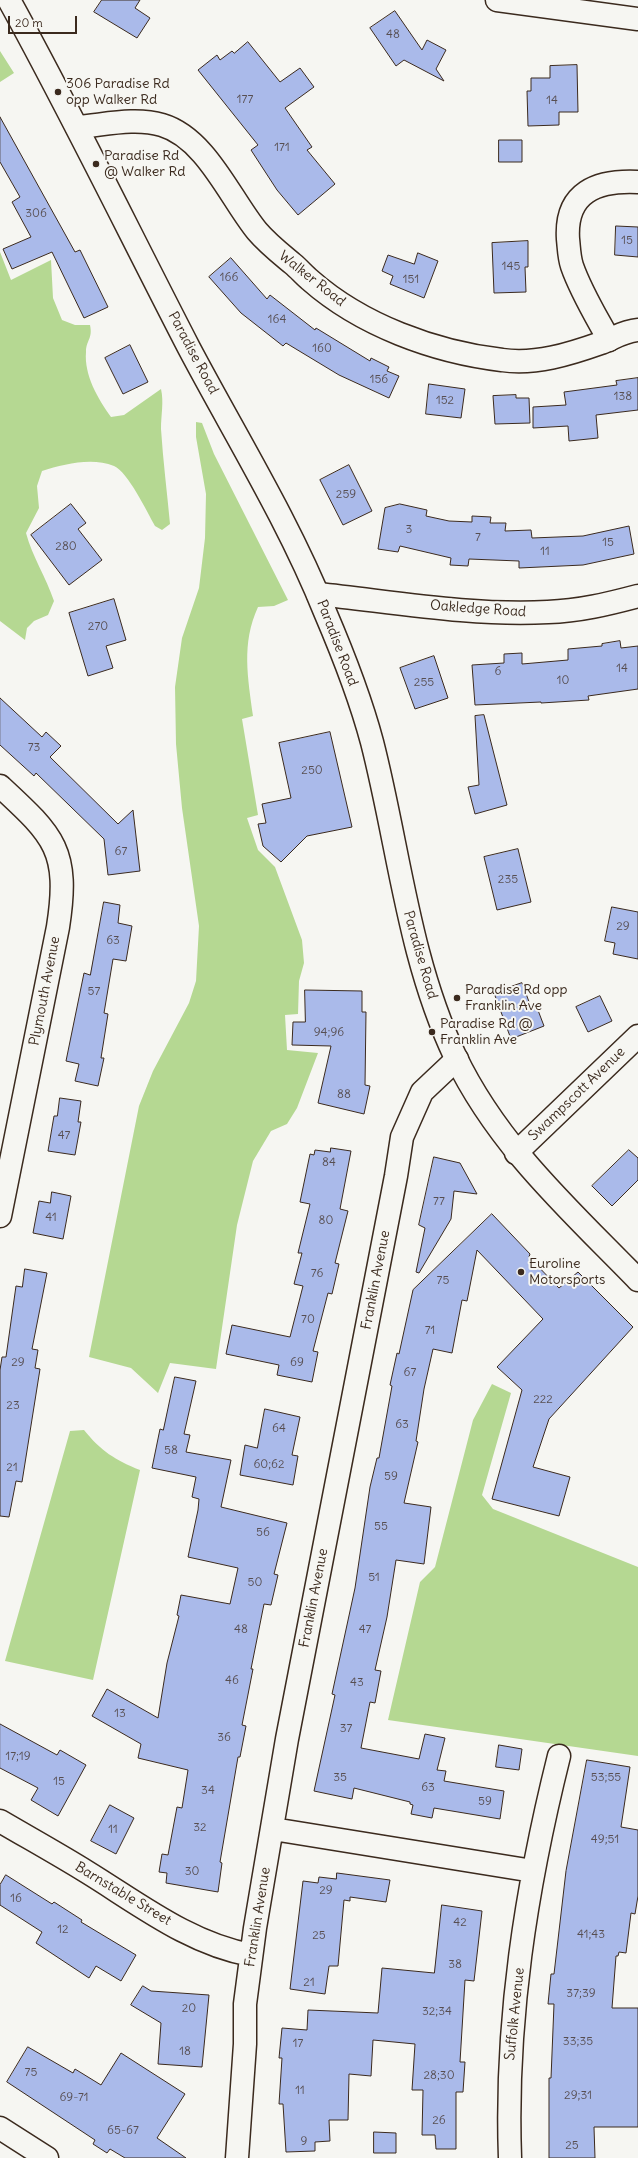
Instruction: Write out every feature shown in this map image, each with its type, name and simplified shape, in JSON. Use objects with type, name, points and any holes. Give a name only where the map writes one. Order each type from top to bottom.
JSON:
[{"type":"main road","name":"Paradise Road","points":[[9,0],[77,127],[190,348],[279,512],[318,594],[346,663],[371,739],[405,902],[417,950],[441,1023],[457,1059],[495,1123],[516,1153],[638,1280]]},
{"type":"main road","points":[[498,0],[638,19]]},
{"type":"main road","name":"Walker Road","points":[[77,127],[137,122],[163,125],[179,134],[207,159],[257,231],[310,281],[353,311],[421,342],[495,359],[527,361],[558,356],[609,340],[626,331],[638,330]]},
{"type":"main road","points":[[609,340],[583,291],[572,266],[568,244],[569,216],[576,201],[586,191],[600,184],[638,182]]},
{"type":"main road","name":"Oakledge Road","points":[[318,594],[455,610],[516,613],[575,610],[638,596]]},
{"type":"main road","name":"Plymouth Avenue","points":[[0,786],[24,808],[50,839],[60,862],[63,878],[58,927],[0,1216]]},
{"type":"main road","name":"Swampscott Avenue","points":[[516,1153],[638,1036]]},
{"type":"main road","name":"Franklin Avenue","points":[[237,2158],[245,2044],[245,2004],[251,1955],[287,1739],[396,1176],[402,1137],[422,1092],[457,1059]]},
{"type":"main road","name":"Suffolk Avenue","points":[[510,2158],[509,2102],[514,2012],[533,1871],[559,1756]]},
{"type":"main road","name":"Barnstable Street","points":[[0,1821],[86,1871],[160,1919],[226,1951],[251,1955]]},
{"type":"main road","points":[[273,1829],[533,1871]]},
{"type":"main road","points":[[0,2128],[47,2158]]},
{"type":"green space","points":[[0,51],[14,73],[0,82]]},
{"type":"green space","points":[[0,252],[11,280],[51,260],[53,298],[62,320],[75,325],[90,325],[91,333],[86,352],[87,369],[97,395],[111,417],[124,415],[161,389],[162,399],[161,429],[170,524],[162,530],[155,526],[131,484],[114,466],[97,462],[78,462],[42,471],[37,486],[39,508],[26,533],[54,601],[48,615],[34,621],[27,628],[25,640],[0,621]]},
{"type":"green space","points":[[196,422],[202,423],[214,454],[288,600],[274,606],[258,607],[249,634],[247,661],[253,716],[242,719],[258,815],[247,818],[258,850],[275,867],[302,940],[304,963],[299,981],[298,1014],[285,1015],[287,1050],[318,1053],[297,1108],[287,1124],[271,1131],[253,1161],[237,1225],[216,1369],[170,1363],[158,1393],[131,1368],[89,1357],[139,1106],[153,1071],[189,1003],[196,981],[199,926],[182,808],[176,744],[175,687],[182,638],[199,588],[205,538],[206,494],[196,437]]},
{"type":"green space","points":[[492,1384],[511,1393],[482,1495],[493,1509],[638,1567],[638,1756],[388,1720],[420,1582],[435,1567],[473,1420]]},
{"type":"green space","points":[[84,1430],[96,1444],[109,1454],[140,1470],[93,1680],[5,1661],[70,1431]]},
{"type":"building","points":[[102,0],[140,0],[135,8],[150,18],[137,38],[94,12]]},
{"type":"building","points":[[395,11],[422,50],[427,40],[446,50],[436,69],[444,81],[404,60],[396,66],[370,28]]},
{"type":"building","points":[[248,42],[280,82],[300,68],[314,87],[285,108],[312,147],[307,150],[335,184],[298,215],[277,190],[251,150],[258,145],[198,70],[217,55],[220,60],[232,51],[234,53]]},
{"type":"building","points":[[577,65],[578,112],[559,112],[559,125],[528,126],[527,91],[531,91],[531,78],[550,78],[550,66]]},
{"type":"building","points":[[0,117],[75,252],[80,250],[108,307],[84,318],[52,252],[12,269],[3,249],[31,237],[12,202],[20,197],[0,162]]},
{"type":"building","points":[[499,140],[522,140],[522,162],[499,162]]},
{"type":"building","points":[[616,226],[638,227],[638,257],[615,255]]},
{"type":"building","points":[[528,241],[528,267],[525,267],[526,292],[494,293],[492,243]]},
{"type":"building","points":[[418,253],[438,261],[424,298],[390,284],[393,276],[382,271],[388,255],[414,264]]},
{"type":"building","points":[[231,258],[267,299],[270,295],[315,330],[316,328],[370,361],[371,358],[389,367],[387,371],[399,376],[389,398],[339,375],[286,343],[283,346],[241,313],[209,277]]},
{"type":"building","points":[[130,345],[148,382],[123,394],[105,358]]},
{"type":"building","points":[[638,378],[638,410],[596,415],[598,438],[569,441],[568,426],[533,428],[533,407],[566,405],[564,392],[617,385],[616,381]]},
{"type":"building","points":[[429,384],[465,389],[461,418],[426,414]]},
{"type":"building","points":[[516,395],[516,398],[529,398],[530,423],[495,424],[493,396]]},
{"type":"building","points":[[349,465],[372,511],[343,525],[320,480]]},
{"type":"building","points":[[71,504],[86,523],[78,529],[102,560],[69,585],[31,535]]},
{"type":"building","points":[[400,504],[427,510],[426,516],[449,521],[472,522],[472,516],[491,517],[490,523],[506,523],[505,531],[531,530],[532,538],[583,536],[629,526],[634,554],[583,565],[519,568],[519,561],[469,559],[468,566],[450,565],[451,558],[400,546],[398,552],[378,549],[385,508]]},
{"type":"building","points":[[114,599],[126,640],[106,646],[113,668],[88,676],[69,613]]},
{"type":"building","points":[[620,641],[621,648],[638,646],[638,689],[588,696],[589,700],[475,705],[472,665],[504,663],[504,654],[522,653],[522,664],[568,660],[568,649],[602,646],[602,644]]},
{"type":"building","points":[[434,656],[448,698],[415,709],[400,668]]},
{"type":"building","points":[[0,698],[42,737],[46,732],[61,746],[50,757],[118,824],[133,810],[140,871],[108,875],[104,839],[36,773],[34,776],[0,745]]},
{"type":"building","points":[[484,715],[507,805],[475,814],[468,787],[479,785],[475,716]]},
{"type":"building","points":[[330,732],[352,827],[307,836],[281,862],[263,846],[258,824],[266,823],[262,804],[291,798],[279,743]]},
{"type":"building","points":[[518,849],[531,902],[497,910],[484,857]]},
{"type":"building","points":[[104,902],[120,905],[118,923],[132,926],[126,961],[113,959],[104,1013],[108,1014],[101,1058],[104,1058],[98,1086],[75,1081],[79,1064],[66,1061],[84,973],[90,975]]},
{"type":"building","points":[[612,907],[638,912],[638,959],[613,954],[615,943],[605,941]]},
{"type":"building","points":[[522,983],[531,1007],[536,1005],[544,1026],[511,1039],[494,993]]},
{"type":"building","points":[[305,990],[362,991],[362,1012],[366,1012],[365,1085],[370,1086],[364,1114],[318,1103],[331,1046],[292,1045],[293,1022],[305,1022]]},
{"type":"building","points":[[600,996],[612,1021],[588,1032],[576,1007]]},
{"type":"building","points":[[60,1098],[81,1101],[78,1122],[81,1122],[75,1155],[48,1151],[54,1116],[57,1116]]},
{"type":"building","points":[[331,1148],[351,1151],[340,1209],[348,1211],[335,1263],[339,1264],[332,1294],[328,1293],[313,1351],[318,1352],[312,1382],[277,1375],[279,1365],[226,1354],[232,1325],[290,1337],[303,1286],[294,1284],[302,1253],[298,1253],[310,1204],[300,1202],[310,1154],[314,1155],[315,1150],[330,1152]]},
{"type":"building","points":[[629,1150],[638,1158],[638,1180],[612,1206],[592,1186]]},
{"type":"building","points":[[434,1157],[460,1163],[477,1194],[454,1191],[451,1219],[419,1273],[416,1272],[425,1228],[419,1225]]},
{"type":"building","points":[[52,1192],[71,1196],[63,1239],[33,1233],[39,1201],[50,1203]]},
{"type":"building","points":[[492,1214],[530,1254],[529,1257],[559,1288],[578,1272],[633,1327],[549,1419],[533,1467],[570,1477],[559,1516],[492,1499],[522,1390],[497,1367],[543,1319],[477,1250],[467,1301],[462,1300],[452,1353],[433,1349],[424,1389],[416,1441],[418,1442],[404,1503],[431,1507],[424,1564],[396,1560],[387,1617],[375,1670],[381,1671],[375,1703],[370,1702],[361,1748],[419,1759],[425,1734],[445,1738],[437,1770],[446,1771],[444,1781],[504,1791],[500,1819],[434,1808],[432,1818],[411,1814],[413,1805],[410,1804],[410,1802],[354,1788],[352,1799],[314,1791],[335,1695],[332,1694],[355,1588],[370,1487],[377,1458],[379,1458],[392,1386],[390,1385],[397,1353],[399,1354],[413,1290]]},
{"type":"building","points":[[25,1269],[47,1273],[32,1349],[38,1350],[35,1368],[40,1369],[22,1482],[16,1481],[9,1517],[0,1516],[0,1370],[2,1357],[6,1357],[16,1286],[22,1287]]},
{"type":"building","points":[[175,1377],[196,1381],[184,1434],[190,1435],[186,1452],[231,1460],[221,1507],[287,1523],[274,1574],[278,1575],[271,1605],[264,1604],[251,1669],[253,1669],[242,1725],[246,1726],[240,1757],[238,1757],[220,1862],[222,1863],[218,1892],[166,1883],[167,1873],[159,1872],[162,1854],[168,1855],[177,1807],[182,1808],[188,1770],[138,1758],[141,1744],[92,1716],[107,1689],[158,1718],[167,1663],[179,1616],[177,1615],[181,1595],[230,1604],[238,1568],[188,1557],[198,1510],[199,1499],[192,1497],[196,1477],[152,1468],[160,1429],[163,1430]]},
{"type":"building","points":[[265,1409],[300,1417],[292,1455],[298,1456],[293,1485],[240,1475],[245,1445],[257,1448]]},
{"type":"building","points":[[0,1724],[57,1755],[60,1750],[86,1765],[58,1816],[31,1800],[38,1788],[0,1768]]},
{"type":"building","points":[[499,1745],[522,1749],[519,1770],[496,1767]]},
{"type":"building","points":[[587,1760],[630,1767],[621,1827],[638,1830],[638,1896],[635,1914],[631,1913],[626,1953],[619,1952],[618,1956],[616,1956],[612,2008],[638,2008],[638,2127],[594,2127],[595,2158],[549,2158],[549,2078],[551,2078],[554,2004],[548,2004],[551,1974],[554,1974],[566,1871]]},
{"type":"building","points":[[110,1805],[134,1818],[116,1854],[91,1841]]},
{"type":"building","points":[[337,1873],[390,1880],[386,1902],[350,1897],[350,1901],[344,1900],[338,1966],[329,1966],[325,1994],[290,1989],[303,1881],[318,1883],[319,1877],[336,1879]]},
{"type":"building","points":[[6,1875],[52,1904],[54,1902],[82,1920],[81,1922],[136,1955],[121,1981],[96,1966],[89,1978],[36,1943],[42,1932],[0,1905],[0,1885]]},
{"type":"building","points":[[442,1905],[482,1911],[474,1981],[465,1980],[460,2062],[465,2062],[463,2092],[456,2092],[456,2149],[436,2149],[435,2135],[422,2135],[423,2090],[412,2090],[415,2044],[373,2040],[371,2076],[349,2074],[348,2120],[329,2120],[330,2141],[315,2142],[315,2151],[286,2152],[283,2104],[279,2104],[282,2058],[279,2058],[282,2028],[307,2030],[308,2010],[378,2013],[382,1968],[434,1973]]},
{"type":"building","points":[[143,1986],[151,1991],[209,1995],[202,2067],[158,2064],[161,2023],[131,2005]]},
{"type":"building","points":[[28,2047],[73,2073],[75,2069],[101,2085],[121,2053],[185,2094],[157,2138],[186,2158],[125,2158],[110,2149],[107,2153],[93,2144],[95,2140],[7,2082]]},
{"type":"building","points":[[374,2132],[396,2133],[396,2153],[374,2153]]},
{"type":"place","name":"306 Paradise Rd opp Walker Rd","points":[[58,92]]},
{"type":"place","name":"Paradise Rd @ Walker Rd","points":[[96,164]]},
{"type":"place","name":"Paradise Rd opp Franklin Ave","points":[[457,998]]},
{"type":"place","name":"Paradise Rd @ Franklin Ave","points":[[432,1032]]},
{"type":"place","name":"Euroline Motorsports","points":[[521,1272]]}]
